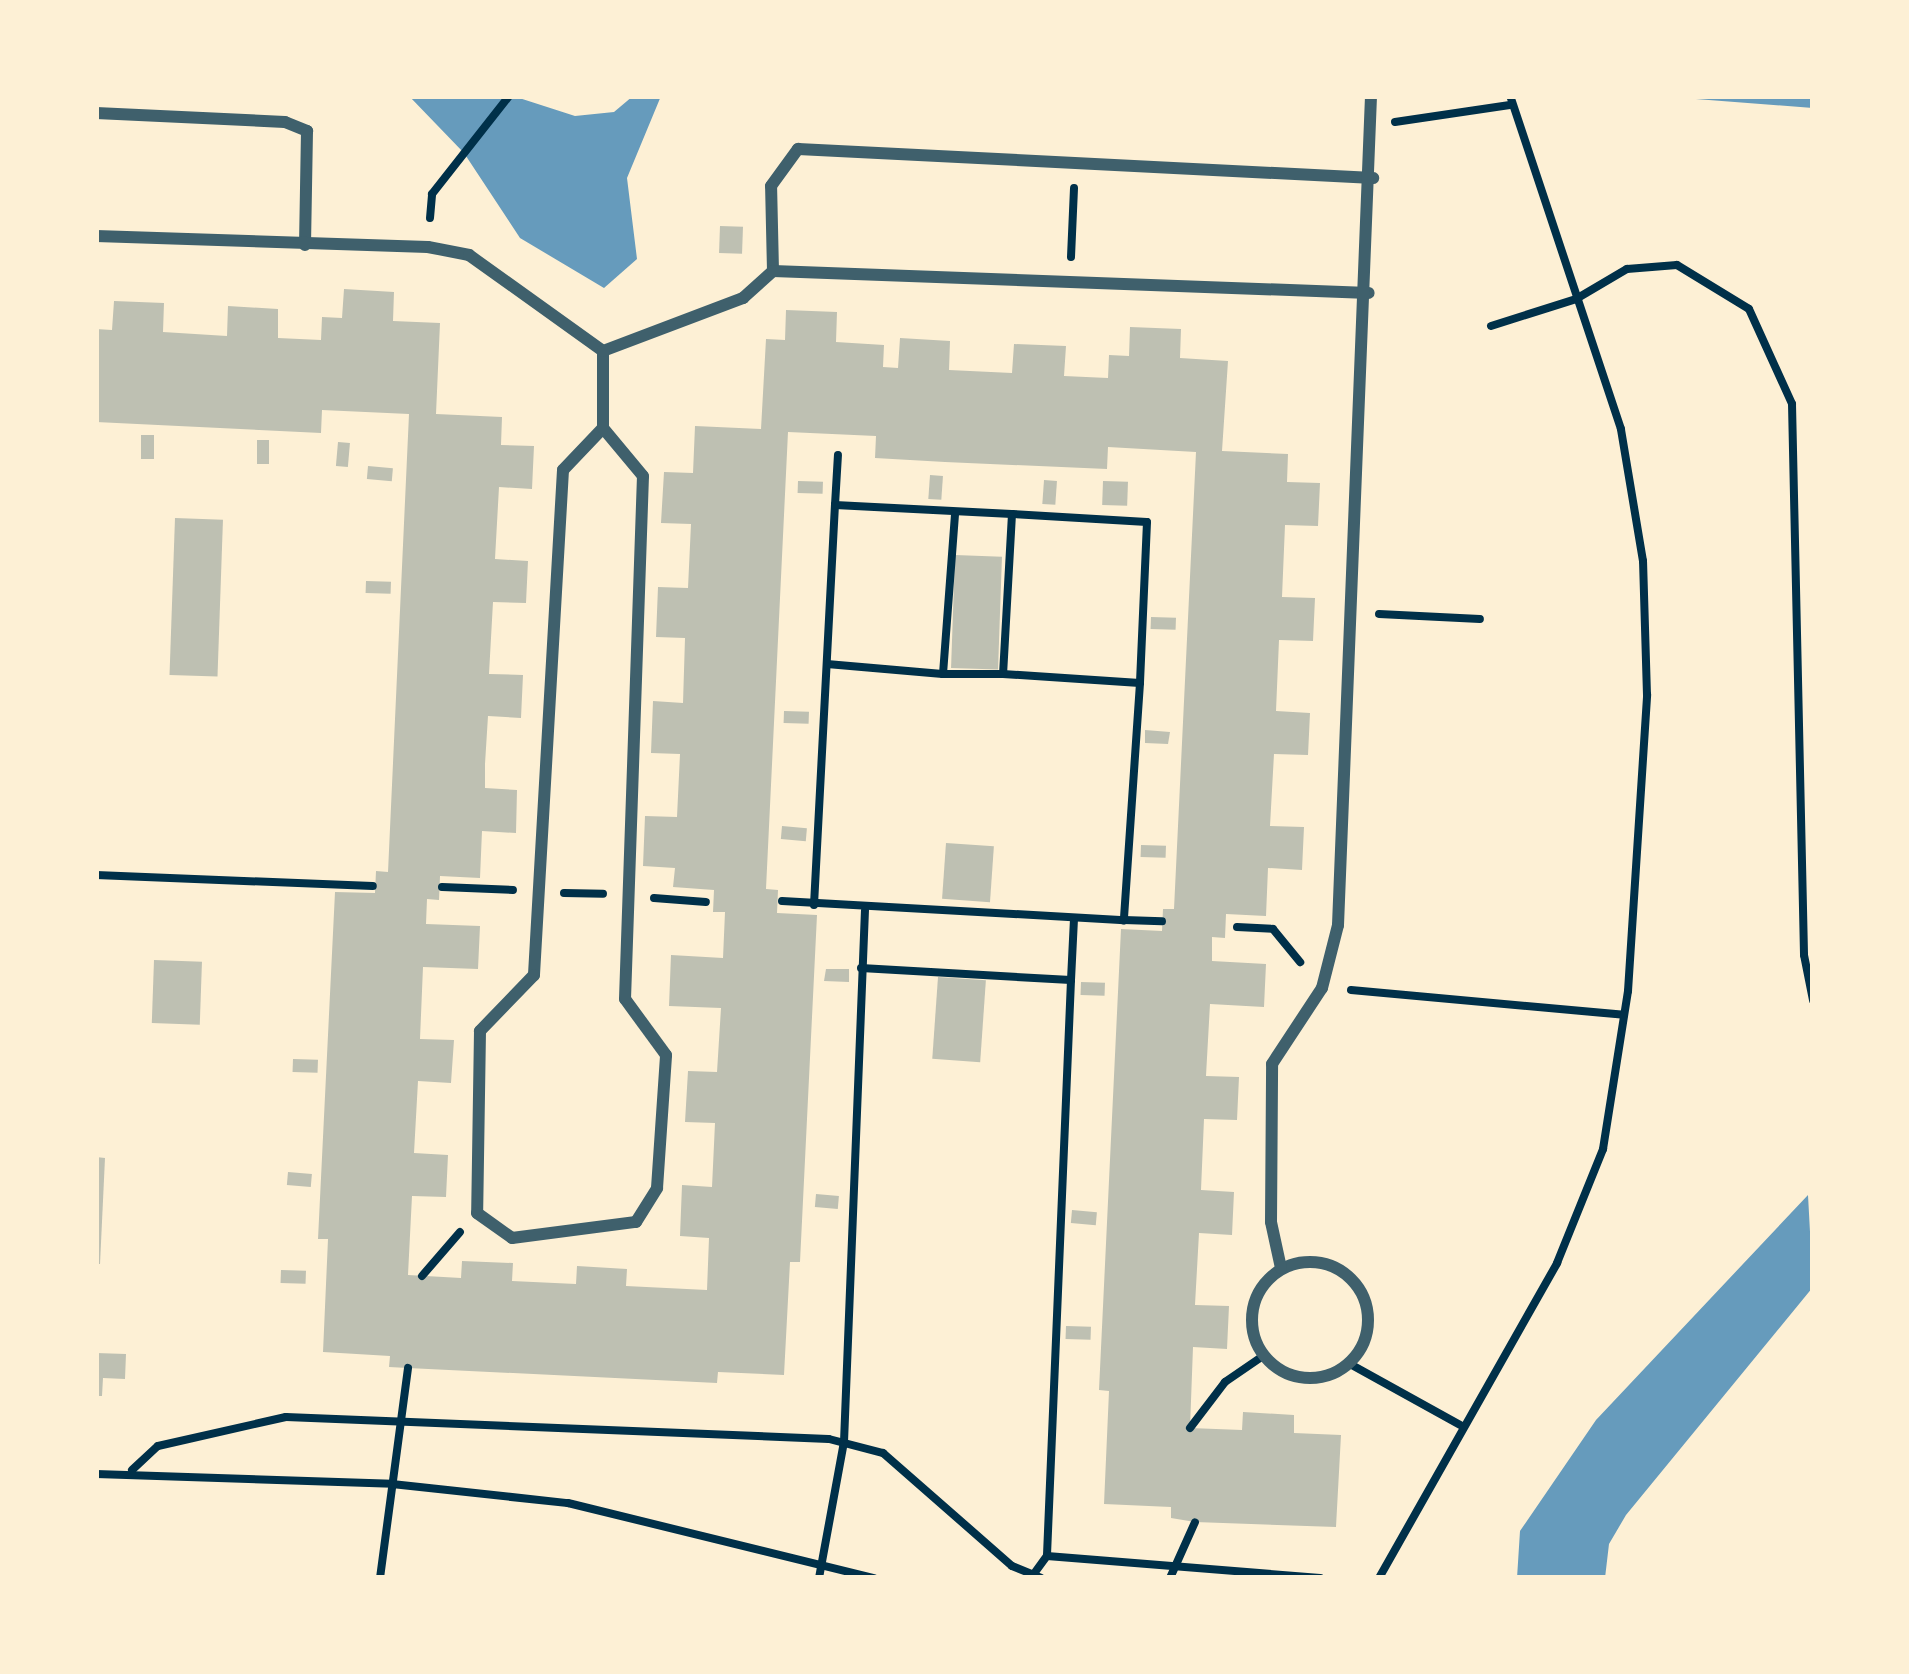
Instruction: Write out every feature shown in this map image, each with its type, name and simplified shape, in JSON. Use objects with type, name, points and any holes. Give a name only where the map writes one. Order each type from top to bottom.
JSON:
[{"type":"street","points":[[1281,1268],[1271,1222],[1272,1064],[1322,988],[1338,925],[1369,293],[1375,124],[1371,96]]},
{"type":"street","points":[[96,112],[285,122],[307,131],[305,245]]},
{"type":"street","points":[[773,271],[771,186],[798,149],[1373,178]]},
{"type":"street","points":[[96,236],[428,247],[469,255],[603,351]]},
{"type":"street","points":[[603,351],[742,298],[773,271],[1369,293]]},
{"type":"street","points":[[603,351],[603,428],[643,476],[623,895],[625,999],[667,1055],[658,1188],[636,1222],[512,1238],[477,1213],[480,1031],[535,975],[563,470],[603,428]]},
{"type":"street","points":[[1309,1260],[1337,1267],[1358,1285],[1369,1312],[1366,1340],[1350,1364],[1321,1378],[1289,1376],[1263,1356],[1251,1325],[1258,1292],[1281,1268],[1309,1260]]},
{"type":"path","points":[[428,247],[432,194],[509,96]]},
{"type":"path","points":[[1375,124],[1510,100],[1622,429],[1643,561],[1647,695],[1624,1015],[1603,1149],[1572,1225],[1379,1578]]},
{"type":"path","points":[[1070,281],[1075,163]]},
{"type":"path","points":[[1491,326],[1576,299],[1627,269],[1677,265],[1749,309],[1792,404],[1804,955],[1813,1000]]},
{"type":"path","points":[[814,905],[838,455]]},
{"type":"path","points":[[835,505],[1147,522],[1124,920]]},
{"type":"path","points":[[943,674],[955,513]]},
{"type":"path","points":[[1003,674],[1012,514]]},
{"type":"path","points":[[1353,613],[1480,619]]},
{"type":"path","points":[[827,664],[1140,683]]},
{"type":"path","points":[[96,875],[373,886]]},
{"type":"path","points":[[442,886],[706,902]]},
{"type":"path","points":[[782,901],[866,910],[1162,921]]},
{"type":"path","points":[[819,1578],[844,1442],[866,910]]},
{"type":"path","points":[[132,1470],[158,1445],[286,1417],[844,1442],[883,1453],[1012,1566],[1037,1576],[1047,1556],[1074,919]]},
{"type":"path","points":[[1237,927],[1273,929],[1322,988],[1624,1015]]},
{"type":"path","points":[[861,968],[1071,980]]},
{"type":"path","points":[[422,1276],[477,1213]]},
{"type":"path","points":[[1190,1428],[1225,1382],[1263,1356]]},
{"type":"path","points":[[1350,1364],[1460,1425]]},
{"type":"path","points":[[380,1578],[408,1368]]},
{"type":"path","points":[[96,1474],[132,1470],[392,1484],[568,1503],[874,1578]]},
{"type":"path","points":[[1170,1578],[1195,1522]]},
{"type":"path","points":[[1047,1556],[1321,1578]]},
{"type":"water","points":[[409,96],[513,96],[575,116],[614,112],[633,96],[661,96],[627,178],[637,259],[604,288],[520,238],[464,153]]},
{"type":"water","points":[[1657,96],[1813,96],[1813,108]]},
{"type":"water","points":[[1808,1195],[1813,1287],[1626,1515],[1609,1544],[1605,1578],[1517,1578],[1520,1531],[1596,1420]]},
{"type":"building","points":[[720,226],[743,227],[742,254],[719,253]]},
{"type":"building","points":[[344,289],[394,292],[393,321],[440,323],[436,414],[502,417],[501,445],[534,446],[532,489],[499,487],[495,559],[528,561],[526,603],[493,602],[489,674],[523,675],[521,718],[488,716],[485,764],[485,788],[517,790],[516,833],[482,831],[480,878],[440,876],[439,900],[427,899],[426,924],[480,926],[478,969],[423,967],[420,1039],[454,1040],[451,1083],[418,1081],[414,1153],[448,1155],[446,1197],[412,1196],[408,1275],[461,1278],[462,1261],[513,1263],[512,1281],[576,1284],[577,1266],[627,1269],[626,1286],[707,1290],[709,1238],[680,1236],[682,1185],[712,1187],[715,1123],[685,1122],[688,1071],[717,1072],[721,1008],[669,1006],[671,955],[723,958],[725,912],[713,912],[714,890],[673,887],[675,868],[643,866],[645,816],[677,817],[680,754],[651,753],[653,701],[683,703],[685,638],[656,637],[658,587],[688,588],[691,524],[661,523],[664,472],[693,473],[695,426],[761,429],[766,339],[785,340],[786,310],[837,312],[836,342],[884,345],[883,367],[898,368],[900,338],[950,341],[949,370],[1012,373],[1014,344],[1066,346],[1064,376],[1108,378],[1109,355],[1129,356],[1130,327],[1181,329],[1180,358],[1228,361],[1222,451],[1288,454],[1287,482],[1320,483],[1318,526],[1285,525],[1282,597],[1315,598],[1313,641],[1279,640],[1276,711],[1310,713],[1308,755],[1274,754],[1270,826],[1304,827],[1302,870],[1268,868],[1266,916],[1226,914],[1225,938],[1212,937],[1212,961],[1266,964],[1264,1007],[1210,1004],[1206,1076],[1239,1077],[1237,1120],[1204,1119],[1201,1190],[1234,1192],[1232,1235],[1199,1233],[1195,1305],[1229,1306],[1227,1349],[1193,1347],[1190,1428],[1242,1430],[1243,1412],[1294,1415],[1294,1433],[1341,1435],[1336,1527],[1195,1522],[1171,1518],[1171,1507],[1104,1504],[1109,1391],[1099,1390],[1121,929],[1162,931],[1163,909],[1174,909],[1196,452],[1108,447],[1107,469],[945,462],[875,458],[876,436],[788,432],[766,889],[778,890],[777,913],[817,915],[800,1262],[790,1262],[784,1375],[718,1372],[717,1383],[408,1368],[389,1367],[390,1356],[323,1352],[328,1239],[318,1239],[335,892],[375,893],[376,871],[388,872],[409,414],[322,410],[321,433],[96,422],[96,329],[112,330],[114,301],[164,303],[163,332],[227,336],[228,306],[278,309],[278,338],[321,340],[322,317],[342,318]]},
{"type":"building","points":[[141,435],[154,435],[154,459],[141,459]]},
{"type":"building","points":[[257,440],[269,440],[269,464],[257,464]]},
{"type":"building","points":[[338,442],[350,443],[348,467],[336,466]]},
{"type":"building","points":[[368,466],[393,468],[392,481],[367,479]]},
{"type":"building","points":[[930,475],[943,476],[941,500],[928,499]]},
{"type":"building","points":[[1044,480],[1057,481],[1055,505],[1042,504]]},
{"type":"building","points":[[798,481],[823,482],[823,494],[798,493]]},
{"type":"building","points":[[1103,481],[1128,482],[1127,506],[1102,505]]},
{"type":"building","points":[[175,518],[223,520],[217,677],[170,675]]},
{"type":"building","points":[[955,555],[1002,557],[998,670],[951,668]]},
{"type":"building","points":[[366,581],[391,582],[391,594],[366,593]]},
{"type":"building","points":[[1151,617],[1176,618],[1176,630],[1151,629]]},
{"type":"building","points":[[784,711],[809,712],[809,724],[784,723]]},
{"type":"building","points":[[1145,730],[1170,732],[1168,744],[1145,743]]},
{"type":"building","points":[[782,826],[807,828],[806,841],[781,839]]},
{"type":"building","points":[[946,843],[994,846],[990,902],[942,899]]},
{"type":"building","points":[[1141,845],[1166,846],[1166,858],[1141,857]]},
{"type":"building","points":[[154,960],[202,962],[200,1025],[152,1023]]},
{"type":"building","points":[[826,969],[849,969],[849,982],[824,981]]},
{"type":"building","points":[[938,977],[986,980],[980,1062],[932,1059]]},
{"type":"building","points":[[1081,982],[1105,983],[1105,996],[1081,995]]},
{"type":"building","points":[[293,1059],[318,1060],[318,1073],[293,1072]]},
{"type":"building","points":[[96,1157],[105,1158],[100,1264],[96,1264]]},
{"type":"building","points":[[288,1172],[312,1174],[311,1187],[287,1185]]},
{"type":"building","points":[[816,1194],[839,1196],[838,1209],[815,1207]]},
{"type":"building","points":[[1072,1210],[1097,1212],[1096,1225],[1071,1223]]},
{"type":"building","points":[[281,1270],[306,1271],[306,1284],[281,1283]]},
{"type":"building","points":[[1066,1326],[1091,1327],[1091,1340],[1066,1339]]},
{"type":"building","points":[[96,1353],[126,1354],[125,1379],[103,1378],[102,1396],[96,1396]]}]
